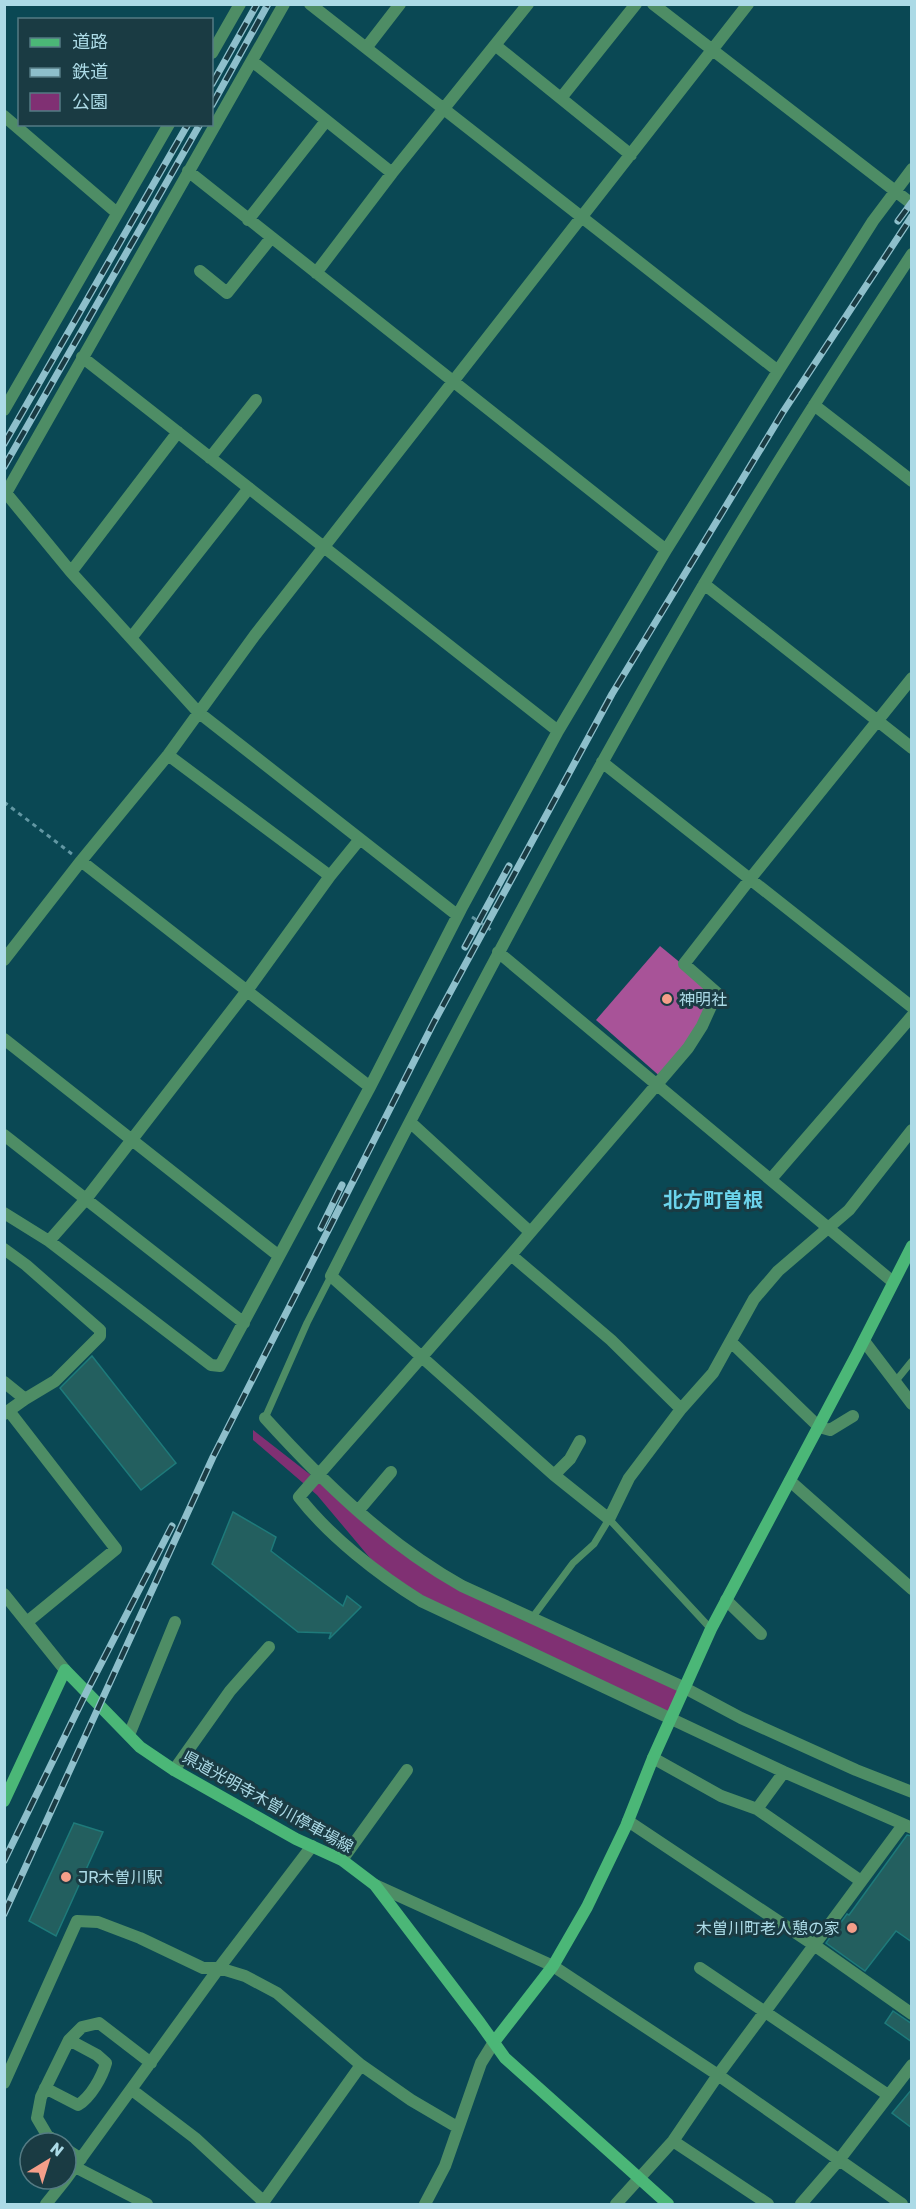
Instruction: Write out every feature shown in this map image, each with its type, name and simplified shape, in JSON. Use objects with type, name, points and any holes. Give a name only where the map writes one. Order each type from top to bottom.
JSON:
[{"type":"main road","points":[[494,2042],[553,1966],[587,1907],[628,1821],[683,1687],[711,1629],[912,1246]]},
{"type":"main road","points":[[4,1801],[65,1670]]},
{"type":"main road","name":"県道光明寺木曽川停車場線","points":[[65,1670],[140,1747],[174,1770],[312,1846],[342,1860],[375,1885],[505,2058],[668,2205]]},
{"type":"street","points":[[213,50],[240,4]]},
{"type":"street","points":[[284,4],[6,493],[71,572],[198,712],[360,839],[459,912]]},
{"type":"street","points":[[310,4],[778,371]]},
{"type":"street","points":[[366,48],[400,4]]},
{"type":"street","points":[[316,273],[392,173],[528,4]]},
{"type":"street","points":[[561,98],[636,4]]},
{"type":"street","points":[[653,4],[912,204]]},
{"type":"street","points":[[4,960],[168,755],[255,635],[748,4]]},
{"type":"street","points":[[495,45],[631,155]]},
{"type":"street","points":[[252,61],[392,173]]},
{"type":"street","points":[[4,116],[117,213]]},
{"type":"street","points":[[249,220],[326,121]]},
{"type":"street","points":[[4,410],[168,126]]},
{"type":"street","points":[[4,1213],[49,1241],[211,1365],[220,1366],[370,1087],[459,912],[558,731],[666,550],[778,371],[873,221],[912,169]]},
{"type":"street","points":[[188,171],[666,550]]},
{"type":"street","points":[[200,270],[227,292],[271,238]]},
{"type":"street","points":[[912,254],[814,405],[704,584],[602,762],[498,952],[331,1276],[554,1474],[609,1519],[629,1478],[681,1409],[713,1373],[754,1299],[778,1271],[849,1210],[873,1183],[912,1130]]},
{"type":"street","points":[[82,357],[558,731]]},
{"type":"street","points":[[210,458],[256,400]]},
{"type":"street","points":[[814,405],[912,482]]},
{"type":"street","points":[[71,572],[178,432]]},
{"type":"street","points":[[131,638],[249,488]]},
{"type":"street","points":[[704,584],[912,747]]},
{"type":"street","points":[[616,2205],[673,2141],[717,2075],[861,1881],[907,1826],[784,1772],[421,1601],[391,1583],[336,1535],[299,1497],[688,1048],[702,1026],[717,993],[684,964],[912,678]]},
{"type":"street","points":[[168,755],[330,876]]},
{"type":"street","points":[[602,762],[912,1007]]},
{"type":"street","points":[[49,1241],[86,1199],[246,992],[330,876],[360,839]]},
{"type":"street","points":[[81,861],[370,1087]]},
{"type":"street","points":[[498,952],[893,1282]]},
{"type":"street","points":[[771,1179],[912,1016]]},
{"type":"street","points":[[4,1039],[279,1256]]},
{"type":"street","points":[[410,1122],[530,1232]]},
{"type":"street","points":[[4,1135],[244,1323]]},
{"type":"street","points":[[4,1249],[26,1265],[100,1330],[100,1336],[55,1381],[7,1412],[116,1549],[27,1622]]},
{"type":"street","points":[[511,1255],[611,1340],[681,1409]]},
{"type":"street","points":[[864,1341],[910,1400]]},
{"type":"street","points":[[731,1342],[819,1426],[830,1430],[853,1416]]},
{"type":"street","points":[[4,1382],[24,1399]]},
{"type":"street","points":[[265,1418],[318,1474],[358,1511],[430,1568],[462,1586],[683,1687],[741,1718],[856,1770],[912,1792]]},
{"type":"street","points":[[554,1474],[570,1459],[580,1441]]},
{"type":"street","points":[[358,1511],[391,1472]]},
{"type":"street","points":[[790,1481],[912,1589]]},
{"type":"street","points":[[4,1594],[65,1670]]},
{"type":"street","points":[[726,1600],[761,1634]]},
{"type":"street","points":[[129,1736],[175,1622]]},
{"type":"street","points":[[174,1770],[230,1691],[269,1647]]},
{"type":"street","points":[[653,1758],[720,1796],[757,1809],[861,1881]]},
{"type":"street","points":[[342,1860],[407,1770]]},
{"type":"street","points":[[757,1809],[784,1772]]},
{"type":"street","points":[[628,1821],[814,1945],[912,2014]]},
{"type":"street","points":[[147,2205],[78,2163],[219,1968],[312,1846]]},
{"type":"street","points":[[375,1885],[553,1966],[717,2075],[902,2205]]},
{"type":"street","points":[[4,2084],[77,1921],[98,1922],[140,1938],[202,1968],[219,1968],[245,1976],[277,1993],[361,2065],[411,2100],[457,2127]]},
{"type":"street","points":[[700,1968],[888,2095]]},
{"type":"street","points":[[44,2131],[37,2118],[41,2097],[69,2040],[82,2026],[99,2023],[151,2062]]},
{"type":"street","points":[[45,2088],[78,2105],[84,2101],[103,2073],[106,2063],[97,2055],[69,2040]]},
{"type":"street","points":[[425,2205],[445,2166],[481,2063],[494,2042]]},
{"type":"street","points":[[132,2090],[195,2138],[263,2203],[361,2065]]},
{"type":"street","points":[[801,2205],[839,2160],[912,2065]]},
{"type":"street","points":[[673,2141],[768,2205]]},
{"type":"street","points":[[46,2205],[57,2191]]},
{"type":"lane","points":[[265,1418],[307,1323],[331,1276]]},
{"type":"lane","points":[[895,1382],[912,1361]]},
{"type":"lane","points":[[532,1618],[573,1563],[594,1544],[609,1519],[711,1629]]},
{"type":"path","points":[[4,802],[81,861]]},
{"type":"path","points":[[459,912],[505,940]]},
{"type":"green space","points":[[253,1430],[430,1568],[683,1687],[670,1718],[391,1583],[317,1495],[253,1440]]},
{"type":"shaded area","points":[[660,946],[717,993],[663,1079],[596,1020]]},
{"type":"building","points":[[92,1356],[176,1463],[141,1490],[60,1388]]},
{"type":"building","points":[[233,1512],[276,1537],[271,1551],[343,1606],[347,1596],[361,1607],[329,1639],[331,1633],[298,1632],[212,1564]]},
{"type":"building","name":"JR木曽川駅","points":[[74,1823],[103,1832],[56,1936],[29,1921]]},
{"type":"building","points":[[907,1835],[912,1836],[912,1942],[896,1931],[865,1971],[826,1943]]},
{"type":"building","points":[[893,2011],[912,2024],[912,2042],[885,2023]]},
{"type":"building","points":[[912,2089],[912,2128],[892,2113]]},
{"type":"railway","points":[[213,82],[257,4]]},
{"type":"railway","points":[[213,103],[268,4]]},
{"type":"railway","points":[[4,444],[187,126]]},
{"type":"railway","points":[[4,467],[199,126]]},
{"type":"railway","points":[[898,221],[912,202]]},
{"type":"railway","points":[[4,1914],[213,1457],[434,1022],[612,694],[783,412],[912,216]]},
{"type":"railway","points":[[465,947],[509,866]]},
{"type":"railway","points":[[321,1228],[342,1185]]},
{"type":"railway","points":[[4,1861],[86,1693],[172,1526]]},
{"type":"place","name":"神明社","points":[[667,999]]},
{"type":"place","name":"JR木曽川駅","points":[[66,1877]]},
{"type":"place","name":"木曽川町老人憩の家","points":[[852,1928]]},
{"type":"district","name":"北方町曽根","points":[[713,1200]]}]
